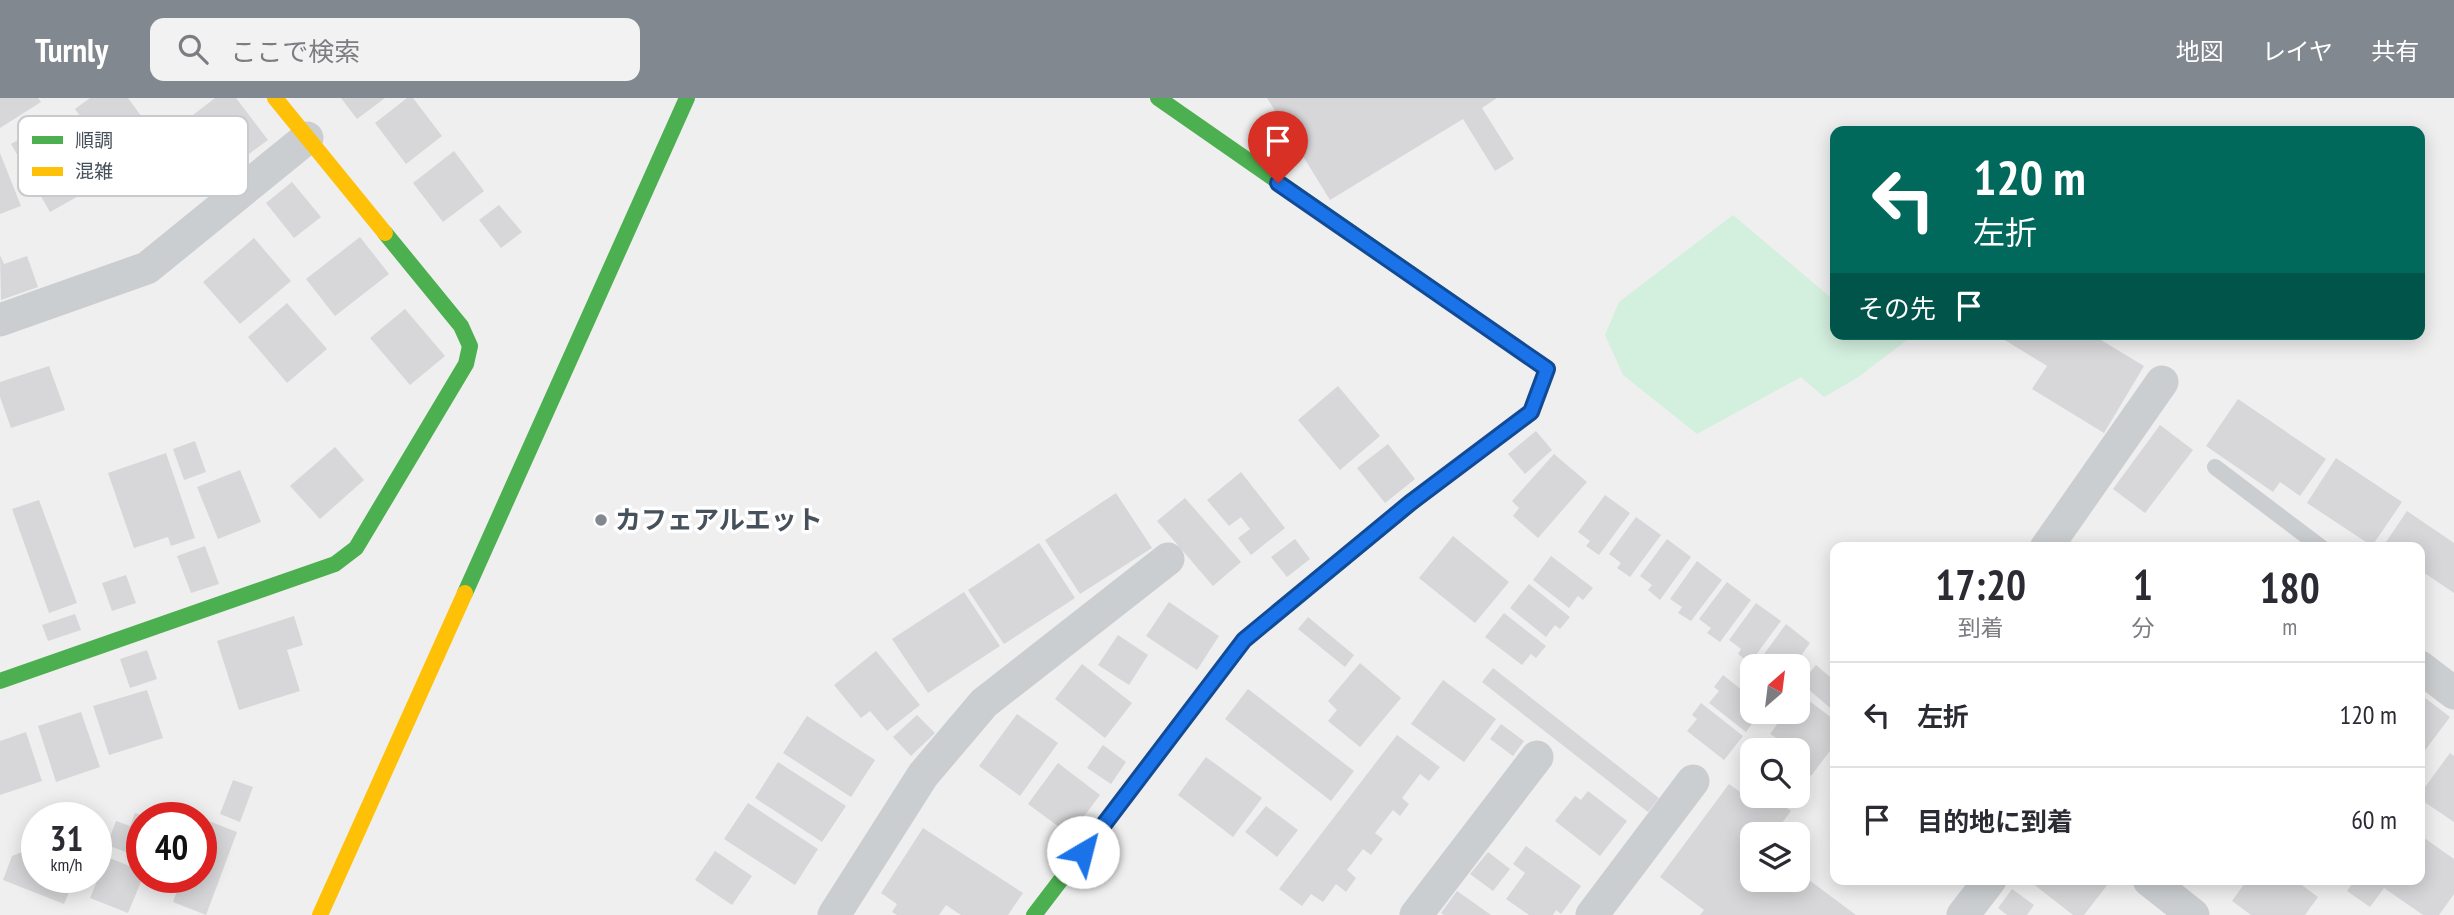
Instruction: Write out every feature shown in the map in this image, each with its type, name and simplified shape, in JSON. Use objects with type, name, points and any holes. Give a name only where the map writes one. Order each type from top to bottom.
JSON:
[{"type":"street","points":[[0,681],[335,564],[356,548],[466,364],[470,346],[461,326],[275,98]]},
{"type":"street","points":[[320,915],[687,98]]},
{"type":"street","points":[[1034,915],[1244,640],[1410,503],[1531,412],[1547,369],[1158,98]]},
{"type":"street","points":[[248,186],[307,138]]},
{"type":"street","points":[[0,320],[147,268],[236,196]]},
{"type":"street","points":[[2050,542],[2162,382]]},
{"type":"street","points":[[834,915],[923,775],[984,703],[1168,559]]},
{"type":"street","points":[[2425,671],[2454,693]]},
{"type":"street","points":[[1416,915],[1537,757]]},
{"type":"street","points":[[1592,915],[1693,781]]},
{"type":"street","points":[[1962,915],[1986,885]]},
{"type":"street","points":[[2155,885],[2193,915]]},
{"type":"lane","points":[[2215,467],[2314,542]]},
{"type":"green space","points":[[1733,215],[1830,297],[1830,340],[1907,340],[1857,378],[1824,397],[1801,377],[1697,434],[1623,375],[1605,335],[1619,302]]},
{"type":"building","points":[[0,98],[38,98],[41,102],[18,116],[0,128]]},
{"type":"building","points":[[90,98],[128,98],[141,116],[80,116],[75,109]]},
{"type":"building","points":[[215,98],[236,98],[268,140],[248,155],[248,116],[192,116]]},
{"type":"building","points":[[341,98],[385,98],[357,119]]},
{"type":"building","points":[[407,98],[413,98],[442,136],[406,164],[375,123]]},
{"type":"building","points":[[1267,98],[1497,98],[1482,108],[1514,159],[1495,171],[1463,119],[1330,200]]},
{"type":"building","points":[[18,140],[18,156],[11,144]]},
{"type":"building","points":[[454,151],[484,191],[443,222],[413,183]]},
{"type":"building","points":[[0,153],[21,206],[0,214]]},
{"type":"building","points":[[292,182],[321,217],[294,238],[266,203]]},
{"type":"building","points":[[41,196],[79,196],[50,212]]},
{"type":"building","points":[[499,205],[522,232],[501,248],[479,220]]},
{"type":"building","points":[[360,237],[389,274],[335,316],[306,279]]},
{"type":"building","points":[[254,238],[291,281],[240,324],[203,282]]},
{"type":"building","points":[[0,255],[4,264],[27,256],[38,287],[1,300]]},
{"type":"building","points":[[287,303],[327,349],[287,383],[248,337]]},
{"type":"building","points":[[405,309],[445,356],[410,385],[370,338]]},
{"type":"building","points":[[2005,340],[2101,340],[2144,366],[2104,433],[2032,389],[2047,366]]},
{"type":"building","points":[[49,366],[65,410],[11,428],[0,397],[0,382]]},
{"type":"building","points":[[1338,386],[1380,436],[1340,470],[1298,420]]},
{"type":"building","points":[[2238,399],[2326,459],[2300,496],[2280,482],[2273,492],[2206,446]]},
{"type":"building","points":[[2160,425],[2193,450],[2145,513],[2113,489]]},
{"type":"building","points":[[1536,431],[1552,450],[1525,474],[1508,454]]},
{"type":"building","points":[[195,441],[206,472],[184,480],[173,449]]},
{"type":"building","points":[[1388,444],[1415,479],[1385,503],[1357,468]]},
{"type":"building","points":[[335,447],[364,480],[320,519],[290,486]]},
{"type":"building","points":[[166,453],[195,538],[171,546],[168,537],[134,548],[108,473]]},
{"type":"building","points":[[1554,454],[1587,482],[1538,538],[1513,516],[1519,508],[1512,501]]},
{"type":"building","points":[[2336,458],[2402,502],[2375,542],[2366,542],[2307,503]]},
{"type":"building","points":[[240,470],[261,522],[218,539],[197,487]]},
{"type":"building","points":[[1241,472],[1285,528],[1251,555],[1238,538],[1250,529],[1241,517],[1229,526],[1207,500]]},
{"type":"building","points":[[1116,493],[1152,548],[1080,594],[1045,540]]},
{"type":"building","points":[[1605,495],[1630,513],[1599,555],[1586,546],[1590,541],[1578,532]]},
{"type":"building","points":[[1185,498],[1241,562],[1213,586],[1157,521]]},
{"type":"building","points":[[39,500],[77,603],[49,613],[12,509]]},
{"type":"building","points":[[2407,511],[2454,543],[2454,593],[2425,573],[2425,542],[2386,542]]},
{"type":"building","points":[[1636,517],[1661,535],[1630,577],[1617,568],[1621,563],[1609,554]]},
{"type":"building","points":[[1453,536],[1509,582],[1475,623],[1419,578]]},
{"type":"building","points":[[1295,539],[1310,559],[1287,577],[1271,557]]},
{"type":"building","points":[[1667,539],[1691,557],[1660,600],[1648,590],[1652,585],[1640,576]]},
{"type":"building","points":[[1039,543],[1075,598],[1004,644],[968,590]]},
{"type":"building","points":[[205,546],[219,584],[191,593],[177,556]]},
{"type":"building","points":[[1551,556],[1593,588],[1583,600],[1578,596],[1569,608],[1533,580]]},
{"type":"building","points":[[1697,561],[1722,580],[1691,621],[1678,613],[1682,607],[1670,599]]},
{"type":"building","points":[[126,575],[136,603],[112,611],[102,583]]},
{"type":"building","points":[[1727,582],[1751,600],[1720,642],[1707,633],[1711,628],[1699,619]]},
{"type":"building","points":[[1529,584],[1570,617],[1560,629],[1555,625],[1546,637],[1510,608]]},
{"type":"building","points":[[964,592],[1000,646],[928,693],[892,639]]},
{"type":"building","points":[[1169,602],[1219,636],[1197,670],[1146,636]]},
{"type":"building","points":[[1756,603],[1781,621],[1757,654],[1740,656],[1738,654],[1741,649],[1729,640]]},
{"type":"building","points":[[1504,613],[1546,646],[1536,658],[1531,654],[1522,665],[1485,637]]},
{"type":"building","points":[[75,614],[81,630],[48,641],[42,625]]},
{"type":"building","points":[[294,616],[303,645],[287,650],[300,691],[239,710],[217,641]]},
{"type":"building","points":[[1308,617],[1354,655],[1345,667],[1298,629]]},
{"type":"building","points":[[1786,624],[1810,643],[1802,654],[1764,654]]},
{"type":"building","points":[[1118,635],[1148,655],[1129,685],[1098,665]]},
{"type":"building","points":[[147,650],[157,679],[130,688],[120,659]]},
{"type":"building","points":[[876,651],[920,705],[887,731],[870,711],[861,718],[834,685]]},
{"type":"building","points":[[1360,663],[1401,698],[1360,747],[1328,721],[1337,710],[1328,701]]},
{"type":"building","points":[[1082,664],[1132,703],[1105,738],[1055,699]]},
{"type":"building","points":[[1816,665],[1830,677],[1830,708],[1810,691],[1810,672]]},
{"type":"building","points":[[1493,668],[1659,798],[1648,812],[1482,682]]},
{"type":"building","points":[[1723,675],[1740,688],[1740,724],[1752,724],[1746,732],[1709,703],[1719,691],[1714,687]]},
{"type":"building","points":[[1443,680],[1496,719],[1464,762],[1411,724]]},
{"type":"building","points":[[1248,689],[1354,771],[1331,801],[1225,719]]},
{"type":"building","points":[[147,690],[163,738],[109,755],[93,706]]},
{"type":"building","points":[[2425,698],[2450,717],[2425,750]]},
{"type":"building","points":[[1810,702],[1830,716],[1830,751],[1811,776],[1810,738],[1776,738],[1770,734],[1777,724],[1810,724]]},
{"type":"building","points":[[1701,703],[1743,736],[1724,760],[1687,731],[1697,719],[1692,715]]},
{"type":"building","points":[[81,712],[100,767],[56,782],[38,726]]},
{"type":"building","points":[[1017,714],[1058,743],[1020,796],[979,766]]},
{"type":"building","points":[[917,715],[935,733],[911,756],[893,737]]},
{"type":"building","points":[[807,716],[875,760],[851,797],[783,753]]},
{"type":"building","points":[[1501,724],[1524,741],[1513,756],[1490,739]]},
{"type":"building","points":[[26,732],[42,781],[0,795],[0,741]]},
{"type":"building","points":[[1397,735],[1440,767],[1429,781],[1420,774],[1402,798],[1409,804],[1400,816],[1393,810],[1375,833],[1383,839],[1371,855],[1363,849],[1347,870],[1356,878],[1346,892],[1336,884],[1323,902],[1311,894],[1302,906],[1279,889]]},
{"type":"building","points":[[1103,745],[1126,762],[1111,784],[1087,768]]},
{"type":"building","points":[[2450,753],[2454,756],[2454,822],[2425,802],[2425,787]]},
{"type":"building","points":[[1206,757],[1262,798],[1233,837],[1178,795]]},
{"type":"building","points":[[778,762],[846,806],[822,842],[755,798]]},
{"type":"building","points":[[1058,763],[1100,795],[1070,835],[1028,804]]},
{"type":"building","points":[[233,780],[253,787],[240,822],[220,814]]},
{"type":"building","points":[[1729,784],[1740,792],[1740,808],[1787,808],[1791,811],[1783,822],[1740,822],[1740,892],[1810,892],[1810,881],[1856,915],[1700,915],[1704,910],[1660,877]]},
{"type":"building","points":[[1588,791],[1627,821],[1600,856],[1555,821],[1575,796],[1581,800]]},
{"type":"building","points":[[748,803],[818,849],[795,885],[724,839]]},
{"type":"building","points":[[1266,806],[1298,830],[1277,857],[1245,832]]},
{"type":"building","points":[[116,821],[126,825],[126,852],[112,847],[112,832]]},
{"type":"building","points":[[217,824],[237,832],[217,886]]},
{"type":"building","points":[[923,828],[1023,893],[1008,915],[961,915],[946,905],[939,915],[897,915],[892,912],[897,904],[881,893]]},
{"type":"building","points":[[2425,839],[2454,859],[2454,894],[2439,915],[2423,915],[2384,888],[2370,907],[2347,891],[2351,885],[2425,885]]},
{"type":"building","points":[[1526,846],[1581,886],[1561,914],[1556,910],[1553,915],[1529,915],[1506,899],[1525,873],[1513,864]]},
{"type":"building","points":[[715,851],[752,876],[732,905],[695,880]]},
{"type":"building","points":[[21,852],[21,887],[3,880],[12,856]]},
{"type":"building","points":[[1488,852],[1510,869],[1493,891],[1470,874]]},
{"type":"building","points":[[112,859],[126,865],[126,893],[136,893],[128,913],[90,898],[92,893],[112,893]]},
{"type":"building","points":[[2034,885],[2107,885],[2084,915],[2073,915]]},
{"type":"building","points":[[2243,885],[2302,885],[2318,897],[2305,915],[2251,915],[2232,901]]},
{"type":"building","points":[[2012,889],[2034,905],[2027,915],[2007,915],[1998,908]]},
{"type":"building","points":[[1457,891],[1491,915],[1441,913]]},
{"type":"building","points":[[36,893],[68,893],[64,904]]},
{"type":"building","points":[[176,893],[214,893],[206,915],[173,902]]},
{"type":"traffic: fast","points":[[465,593],[687,98]]},
{"type":"traffic: fast","points":[[1158,98],[1516,347]]},
{"type":"traffic: fast","points":[[0,681],[335,564],[356,548],[466,364],[470,346],[461,326],[385,233]]},
{"type":"traffic: fast","points":[[1034,915],[1244,640],[1420,496]]},
{"type":"traffic: slow","points":[[275,98],[385,233]]},
{"type":"traffic: slow","points":[[1420,496],[1531,412],[1547,369],[1516,347]]},
{"type":"traffic: slow","points":[[320,915],[465,593]]},
{"type":"place","name":"カフェアルエット","points":[[601,520]]},
{"type":"route","points":[[1083,852],[1244,640],[1410,503],[1531,412],[1547,369],[1278,183]]}]
